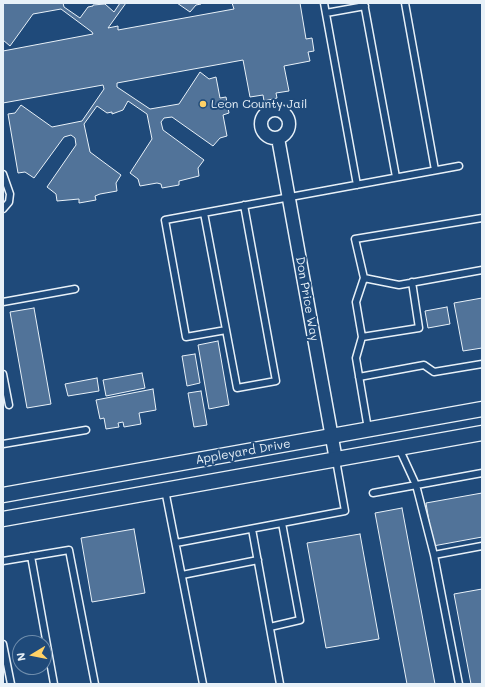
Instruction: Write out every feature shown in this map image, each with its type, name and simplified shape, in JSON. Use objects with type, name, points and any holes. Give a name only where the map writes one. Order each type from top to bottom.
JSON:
[{"type":"street","name":"Don Price Way","points":[[278,138],[336,460]]},
{"type":"street","name":"Appleyard Drive","points":[[3,495],[482,409]]},
{"type":"street","name":"Appleyard Drive","points":[[3,519],[482,433]]},
{"type":"lane","points":[[324,3],[357,185]]},
{"type":"lane","points":[[405,3],[435,170]]},
{"type":"lane","points":[[326,13],[365,4],[396,178]]},
{"type":"lane","points":[[226,330],[186,337],[165,220],[459,166]]},
{"type":"lane","points":[[3,174],[10,194],[9,202],[3,210]]},
{"type":"lane","points":[[204,213],[237,388],[276,381],[244,206]]},
{"type":"lane","points":[[368,429],[356,358],[362,337],[356,302],[364,278],[355,239],[482,218]]},
{"type":"lane","points":[[364,278],[399,285],[482,270]]},
{"type":"lane","points":[[362,337],[419,328],[412,282]]},
{"type":"lane","points":[[3,302],[75,289]]},
{"type":"lane","points":[[359,377],[424,365],[434,372],[482,364]]},
{"type":"lane","points":[[3,374],[9,405]]},
{"type":"lane","points":[[3,444],[86,430]]},
{"type":"lane","points":[[399,448],[416,485],[434,555],[459,684]]},
{"type":"lane","points":[[176,543],[345,511],[336,460]]},
{"type":"lane","points":[[373,493],[482,474]]},
{"type":"lane","points":[[165,490],[203,684]]},
{"type":"lane","points":[[270,627],[300,620],[282,523]]},
{"type":"lane","points":[[252,529],[280,684]]},
{"type":"lane","points":[[434,555],[482,546]]},
{"type":"lane","points":[[3,561],[69,550],[95,684]]},
{"type":"lane","points":[[32,556],[54,684]]},
{"type":"lane","points":[[182,574],[258,560]]},
{"type":"lane","points":[[3,644],[11,684]]},
{"type":"building","name":"Leon County Jail","points":[[3,3],[63,3],[64,7],[80,18],[88,7],[93,5],[105,4],[114,12],[120,3],[126,3],[108,28],[118,26],[118,30],[234,9],[232,3],[300,3],[306,39],[312,38],[314,51],[308,52],[310,61],[284,66],[289,91],[276,93],[277,98],[264,101],[263,95],[250,97],[243,60],[117,83],[117,87],[150,109],[179,104],[200,72],[209,79],[216,77],[220,98],[226,97],[229,113],[223,115],[227,136],[220,138],[213,146],[172,117],[164,118],[161,122],[163,130],[204,160],[198,168],[199,176],[179,181],[179,185],[162,188],[161,184],[157,183],[140,186],[138,179],[130,173],[152,139],[147,114],[128,101],[123,110],[112,114],[112,112],[107,113],[97,106],[84,124],[90,152],[121,175],[116,183],[117,191],[95,196],[96,200],[79,203],[79,199],[57,201],[56,194],[47,187],[76,145],[75,138],[71,135],[64,137],[34,178],[25,172],[18,173],[8,114],[15,113],[21,105],[52,127],[82,121],[104,89],[103,85],[3,103],[3,51],[93,34],[61,9],[33,14],[10,46],[3,40]]},
{"type":"building","points":[[177,3],[201,4],[196,5],[190,12]]},
{"type":"building","points":[[482,298],[482,348],[463,351],[454,303]]},
{"type":"building","points":[[447,307],[450,324],[428,328],[425,311]]},
{"type":"building","points":[[34,308],[51,404],[27,408],[10,312]]},
{"type":"building","points":[[218,341],[229,405],[209,409],[198,345]]},
{"type":"building","points":[[195,354],[200,383],[187,386],[182,356]]},
{"type":"building","points":[[142,373],[145,388],[106,396],[103,380]]},
{"type":"building","points":[[97,378],[99,391],[68,396],[65,384]]},
{"type":"building","points":[[153,389],[156,410],[139,413],[141,424],[124,427],[123,422],[118,423],[119,427],[106,429],[104,418],[100,419],[96,400]]},
{"type":"building","points":[[201,391],[207,425],[194,427],[188,393]]},
{"type":"building","points":[[482,493],[482,537],[433,546],[426,503]]},
{"type":"building","points":[[402,508],[435,684],[407,684],[375,513]]},
{"type":"building","points":[[134,529],[145,593],[92,602],[81,538]]},
{"type":"building","points":[[360,534],[379,639],[326,648],[307,543]]},
{"type":"building","points":[[482,589],[482,684],[471,684],[454,594]]},
{"type":"place","name":"Leon County Jail","points":[[203,104]]}]
